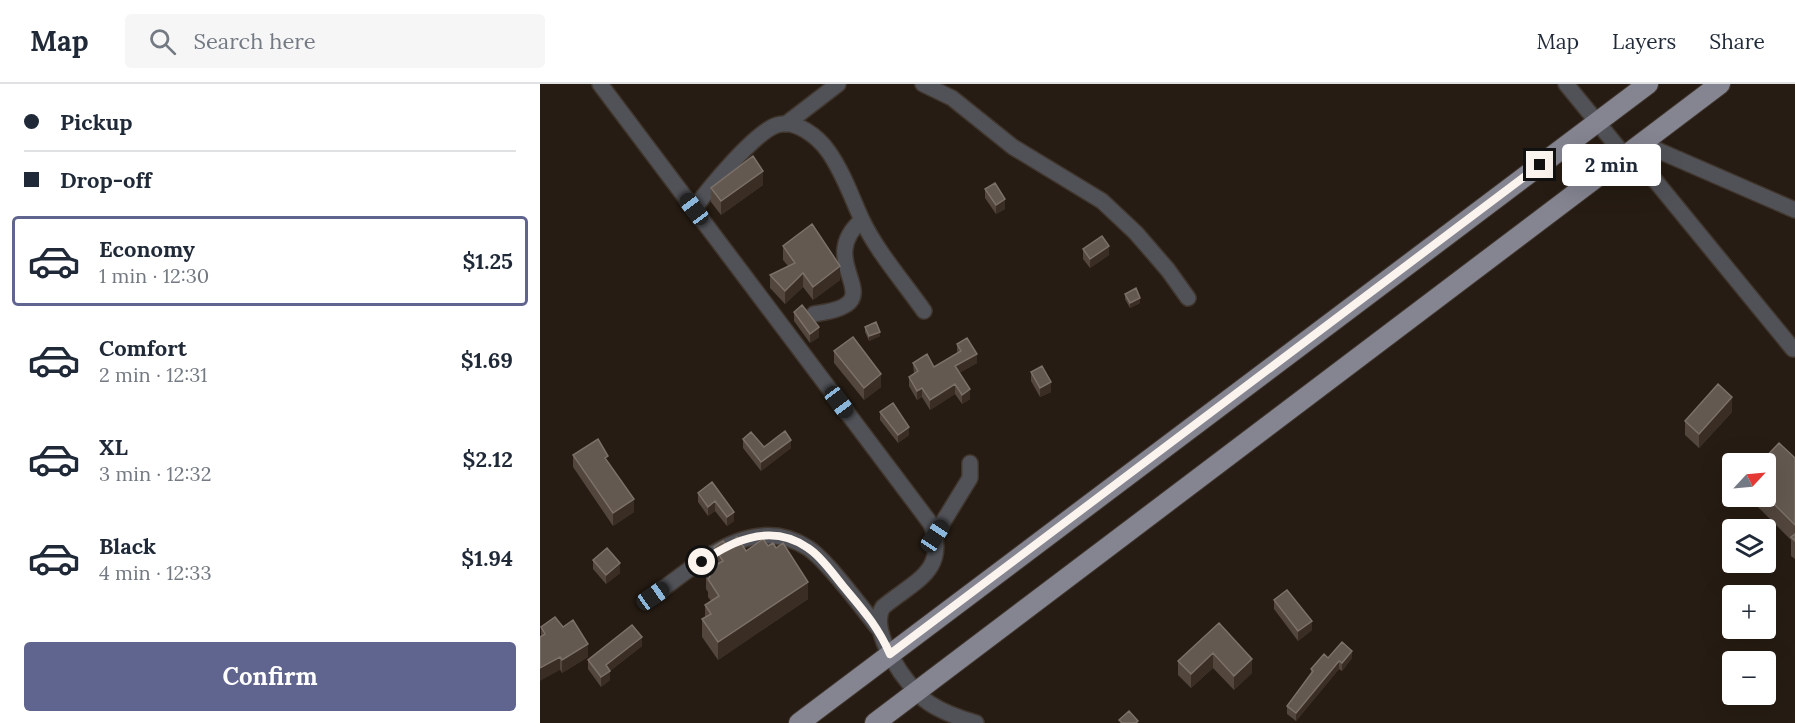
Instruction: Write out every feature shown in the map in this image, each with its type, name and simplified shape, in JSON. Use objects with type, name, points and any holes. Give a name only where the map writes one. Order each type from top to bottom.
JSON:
[{"type":"main road","points":[[799,723],[1648,84]]},
{"type":"main road","points":[[875,723],[1720,84]]},
{"type":"street","points":[[600,84],[931,524],[937,549],[933,567],[883,608],[879,613],[878,628]]},
{"type":"street","points":[[786,124],[838,84]]},
{"type":"street","points":[[923,84],[952,98],[1012,147],[1102,201],[1136,233],[1168,270],[1188,298]]},
{"type":"street","points":[[1566,84],[1598,122],[1633,150],[1793,349]]},
{"type":"street","points":[[694,209],[705,193],[750,146],[777,125],[786,124],[814,136],[826,148],[842,172],[862,220],[877,247],[924,311]]},
{"type":"street","points":[[1633,150],[1793,208]]},
{"type":"street","points":[[814,314],[840,310],[851,302],[855,291],[843,256],[846,240],[851,230],[862,220]]},
{"type":"street","points":[[935,536],[970,478],[970,463]]},
{"type":"street","points":[[653,596],[718,551],[745,538],[769,534],[790,539],[810,549],[878,628],[890,654],[915,693],[945,718],[976,723]]},
{"type":"building","points":[[753,156],[763,171],[721,201],[711,188]]},
{"type":"building","points":[[995,183],[1005,199],[996,205],[985,189]]},
{"type":"building","points":[[812,224],[840,266],[813,287],[803,273],[785,291],[770,275],[795,263],[783,246]]},
{"type":"building","points":[[1102,236],[1109,246],[1090,259],[1083,249]]},
{"type":"building","points":[[1136,288],[1140,298],[1130,303],[1125,294]]},
{"type":"building","points":[[802,305],[819,327],[810,334],[794,312]]},
{"type":"building","points":[[876,322],[880,332],[869,336],[865,327]]},
{"type":"building","points":[[853,337],[881,374],[864,388],[834,351]]},
{"type":"building","points":[[967,338],[977,354],[955,366],[970,389],[962,395],[955,384],[930,400],[922,388],[917,391],[909,377],[918,371],[913,363],[927,354],[934,367],[961,351],[957,344]]},
{"type":"building","points":[[1042,366],[1051,382],[1040,388],[1031,372]]},
{"type":"building","points":[[1718,384],[1732,397],[1699,434],[1685,421]]},
{"type":"building","points":[[893,403],[909,427],[898,435],[880,412]]},
{"type":"building","points":[[785,431],[791,440],[761,462],[743,439],[751,432],[764,447]]},
{"type":"building","points":[[598,439],[608,456],[605,458],[634,499],[613,513],[573,455]]},
{"type":"building","points":[[1779,443],[1795,458],[1795,525],[1776,506],[1776,453],[1769,453]]},
{"type":"building","points":[[712,482],[734,512],[727,517],[715,501],[708,507],[698,493]]},
{"type":"building","points":[[737,537],[746,551],[763,539],[768,546],[773,543],[776,548],[783,543],[808,582],[718,642],[702,619],[711,614],[705,605],[719,596],[708,579],[710,577],[706,571],[723,561],[714,547],[723,541],[726,545]]},
{"type":"building","points":[[607,548],[620,563],[606,575],[593,560]]},
{"type":"building","points":[[1287,590],[1312,621],[1298,631],[1274,600]]},
{"type":"building","points":[[555,617],[563,627],[573,620],[588,644],[562,660],[560,657],[540,668],[540,637],[545,634],[541,627]]},
{"type":"building","points":[[1219,623],[1252,659],[1234,676],[1213,653],[1191,674],[1178,661]]},
{"type":"building","points":[[632,625],[642,637],[606,665],[610,671],[601,677],[588,660]]},
{"type":"building","points":[[1342,642],[1352,651],[1342,663],[1339,661],[1296,713],[1287,706],[1313,671],[1311,669],[1324,654],[1328,658]]},
{"type":"building","points":[[1129,711],[1138,721],[1122,723],[1119,720]]},
{"type":"route","points":[[702,562],[718,551],[745,538],[769,534],[790,539],[810,549],[837,579],[878,628],[890,654],[1540,165]]}]
